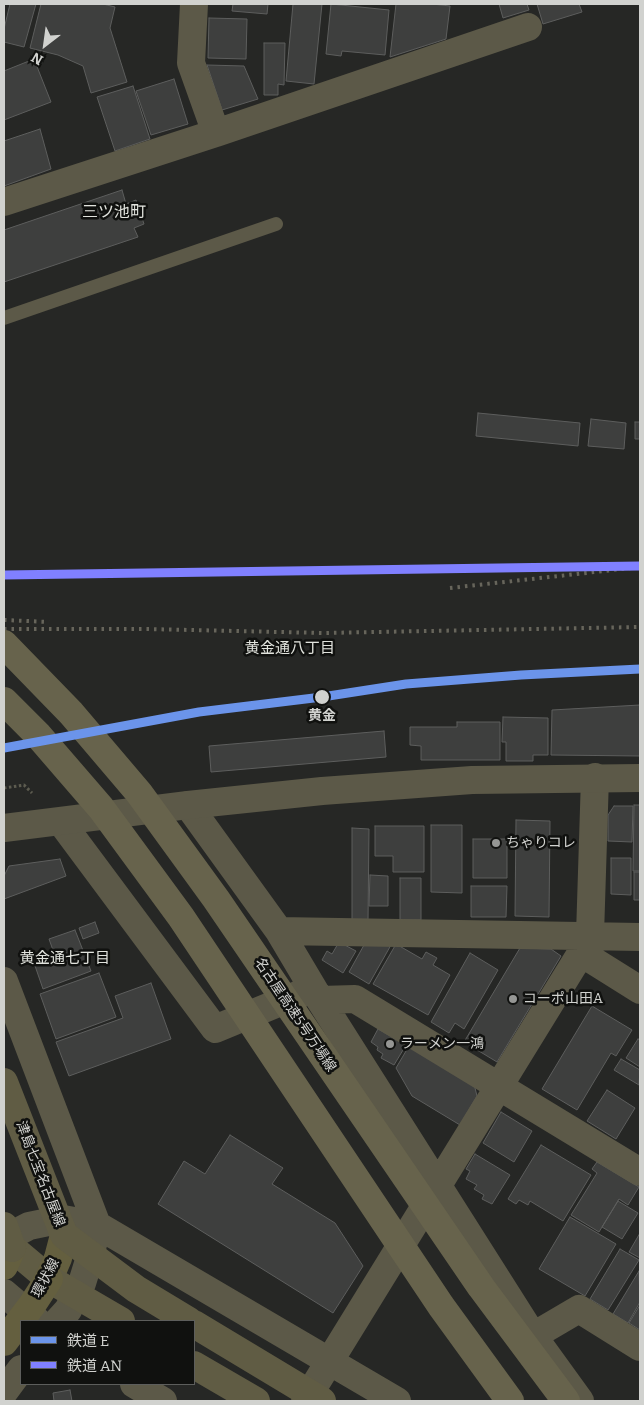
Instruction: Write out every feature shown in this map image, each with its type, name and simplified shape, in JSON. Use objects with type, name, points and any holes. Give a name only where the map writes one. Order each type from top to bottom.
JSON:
[{"type":"highway","name":"名古屋高速5号万場線","points":[[4,644],[71,713],[139,793],[222,908],[481,1287],[566,1401]]},
{"type":"highway","points":[[4,701],[38,735],[101,808],[181,917],[441,1306],[510,1401]]},
{"type":"main road","name":"津島七宝名古屋線","points":[[4,1082],[64,1235],[136,1289],[187,1320]]},
{"type":"main road","name":"環状線","points":[[21,1320],[49,1278],[58,1258],[64,1235]]},
{"type":"main road","points":[[6,1245],[49,1278],[118,1320]]},
{"type":"main road","name":"環状線","points":[[4,1342],[20,1321]]},
{"type":"main road","points":[[195,1325],[322,1401]]},
{"type":"main road","points":[[195,1365],[256,1401]]},
{"type":"street","points":[[194,4],[191,63],[216,133]]},
{"type":"street","points":[[4,202],[216,133],[528,27]]},
{"type":"street","points":[[4,828],[188,805],[322,791],[472,780],[595,777],[640,778]]},
{"type":"street","points":[[305,1401],[585,944],[595,777]]},
{"type":"street","points":[[188,805],[279,931],[317,995],[533,1336],[580,1401]]},
{"type":"street","points":[[61,822],[215,1029],[317,995],[355,999],[640,1172]]},
{"type":"street","points":[[279,931],[585,944],[640,937]]},
{"type":"street","points":[[585,944],[640,990]]},
{"type":"street","points":[[4,981],[97,1225],[82,1283],[68,1310],[59,1320]]},
{"type":"street","points":[[6,1245],[29,1226],[63,1219],[97,1225],[397,1401]]},
{"type":"street","points":[[4,1293],[36,1320]]},
{"type":"street","points":[[533,1336],[579,1309],[640,1346]]},
{"type":"street","points":[[4,1392],[20,1369]]},
{"type":"street","points":[[136,1385],[163,1401]]},
{"type":"lane","points":[[4,318],[276,224]]},
{"type":"path","points":[[4,788],[24,785]]},
{"type":"building","points":[[10,4],[36,4],[24,47],[4,42],[4,29]]},
{"type":"building","points":[[41,4],[103,4],[115,7],[110,28],[127,82],[91,93],[83,66],[58,55],[30,48]]},
{"type":"building","points":[[233,4],[268,4],[267,14],[232,11]]},
{"type":"building","points":[[293,4],[322,4],[314,84],[286,81]]},
{"type":"building","points":[[331,4],[389,10],[385,55],[342,51],[341,56],[326,54]]},
{"type":"building","points":[[396,4],[450,6],[446,39],[390,57]]},
{"type":"building","points":[[499,4],[527,4],[529,10],[503,18]]},
{"type":"building","points":[[537,4],[579,4],[582,12],[543,24]]},
{"type":"building","points":[[209,18],[247,19],[246,59],[208,58]]},
{"type":"building","points":[[264,43],[285,43],[284,85],[278,84],[278,95],[264,95]]},
{"type":"building","points":[[34,59],[51,102],[4,120],[4,71]]},
{"type":"building","points":[[207,65],[244,66],[258,99],[222,110]]},
{"type":"building","points":[[174,79],[188,124],[151,135],[136,91]]},
{"type":"building","points":[[133,86],[150,139],[115,151],[97,97]]},
{"type":"building","points":[[40,129],[51,169],[4,186],[4,141]]},
{"type":"building","points":[[122,190],[126,204],[136,200],[144,224],[134,228],[138,237],[4,282],[4,230]]},
{"type":"building","points":[[478,413],[580,423],[578,446],[476,436]]},
{"type":"building","points":[[591,419],[626,423],[624,449],[588,446]]},
{"type":"building","points":[[635,422],[640,422],[640,439],[635,439]]},
{"type":"building","points":[[640,705],[640,756],[551,755],[552,710]]},
{"type":"building","points":[[503,717],[548,718],[548,755],[533,755],[533,761],[506,761],[506,742],[502,742]]},
{"type":"building","points":[[457,722],[500,722],[500,760],[421,760],[421,746],[410,745],[410,727],[457,727]]},
{"type":"building","points":[[384,731],[386,757],[211,772],[209,746]]},
{"type":"building","points":[[634,805],[640,805],[640,871],[633,871]]},
{"type":"building","points":[[614,806],[633,806],[632,842],[608,841],[608,815]]},
{"type":"building","points":[[516,820],[550,821],[549,917],[515,916]]},
{"type":"building","points":[[431,825],[462,825],[462,893],[431,892]]},
{"type":"building","points":[[375,826],[424,826],[424,872],[393,872],[393,856],[375,856]]},
{"type":"building","points":[[352,828],[369,829],[368,921],[352,921]]},
{"type":"building","points":[[473,839],[507,839],[507,878],[473,878]]},
{"type":"building","points":[[611,858],[631,858],[631,895],[611,894]]},
{"type":"building","points":[[60,859],[66,876],[4,899],[4,876],[9,866]]},
{"type":"building","points":[[634,872],[640,872],[640,900],[634,900]]},
{"type":"building","points":[[370,875],[388,876],[388,906],[369,906]]},
{"type":"building","points":[[400,878],[421,878],[421,920],[400,920]]},
{"type":"building","points":[[471,886],[507,886],[506,917],[471,917]]},
{"type":"building","points":[[95,922],[99,933],[83,939],[79,928]]},
{"type":"building","points":[[75,930],[91,971],[43,989],[33,960],[54,953],[49,939]]},
{"type":"building","points":[[339,942],[356,951],[343,973],[322,960],[327,951],[332,954]]},
{"type":"building","points":[[396,944],[422,959],[426,952],[437,958],[433,965],[450,975],[428,1015],[373,984]]},
{"type":"building","points":[[364,945],[391,945],[369,984],[349,972]]},
{"type":"building","name":"コーポ山田A","points":[[520,948],[551,949],[561,956],[497,1062],[464,1042]]},
{"type":"building","points":[[470,953],[498,970],[464,1029],[455,1023],[449,1033],[431,1022]]},
{"type":"building","points":[[99,973],[116,1017],[56,1039],[40,994]]},
{"type":"building","points":[[151,983],[171,1039],[69,1076],[56,1042],[123,1018],[115,996]]},
{"type":"building","points":[[592,1006],[632,1030],[616,1056],[611,1053],[577,1110],[542,1089]]},
{"type":"building","points":[[378,1029],[406,1045],[394,1065],[381,1058],[383,1054],[371,1042]]},
{"type":"building","points":[[638,1039],[640,1040],[640,1067],[626,1058]]},
{"type":"building","points":[[409,1046],[474,1084],[477,1096],[460,1125],[412,1096],[396,1068]]},
{"type":"building","points":[[621,1059],[640,1070],[639,1085],[614,1070]]},
{"type":"building","points":[[607,1090],[635,1108],[616,1139],[587,1121]]},
{"type":"building","points":[[501,1112],[532,1131],[514,1162],[483,1143]]},
{"type":"building","points":[[230,1135],[283,1168],[272,1184],[335,1223],[363,1266],[333,1313],[158,1204],[184,1161],[205,1174]]},
{"type":"building","points":[[541,1145],[591,1175],[563,1221],[530,1201],[528,1205],[519,1200],[516,1204],[508,1199]]},
{"type":"building","points":[[475,1154],[510,1175],[492,1204],[482,1199],[484,1195],[474,1189],[477,1185],[466,1179],[470,1171],[466,1169]]},
{"type":"building","points":[[597,1162],[639,1187],[628,1205],[619,1199],[599,1232],[571,1215],[597,1173],[592,1169]]},
{"type":"building","points":[[618,1201],[638,1213],[622,1239],[602,1227]]},
{"type":"building","points":[[570,1217],[616,1244],[585,1296],[539,1269]]},
{"type":"building","points":[[640,1233],[640,1258],[629,1252]]},
{"type":"building","points":[[620,1249],[639,1260],[608,1310],[590,1299]]},
{"type":"building","points":[[639,1271],[640,1302],[628,1323],[613,1314]]},
{"type":"building","points":[[640,1305],[640,1330],[629,1323]]},
{"type":"building","points":[[70,1390],[72,1401],[54,1401],[53,1393]]},
{"type":"railway","points":[[450,588],[640,567]]},
{"type":"railway","points":[[4,620],[49,622]]},
{"type":"railway","points":[[4,629],[147,629],[323,633],[640,627]]},
{"type":"rail line","name":"AN","points":[[4,575],[640,566]]},
{"type":"rail line","name":"E","points":[[4,748],[199,712],[322,697],[406,684],[521,675],[640,669]]},
{"type":"place","name":"黄金","points":[[322,697]]},
{"type":"place","name":"ちゃりコレ","points":[[496,843]]},
{"type":"place","name":"コーポ山田A","points":[[513,999]]},
{"type":"place","name":"ラーメン一鴻","points":[[390,1044]]},
{"type":"district","name":"三ツ池町","points":[[114,213]]},
{"type":"district","name":"黄金通八丁目","points":[[290,649]]},
{"type":"district","name":"黄金通七丁目","points":[[65,959]]}]
